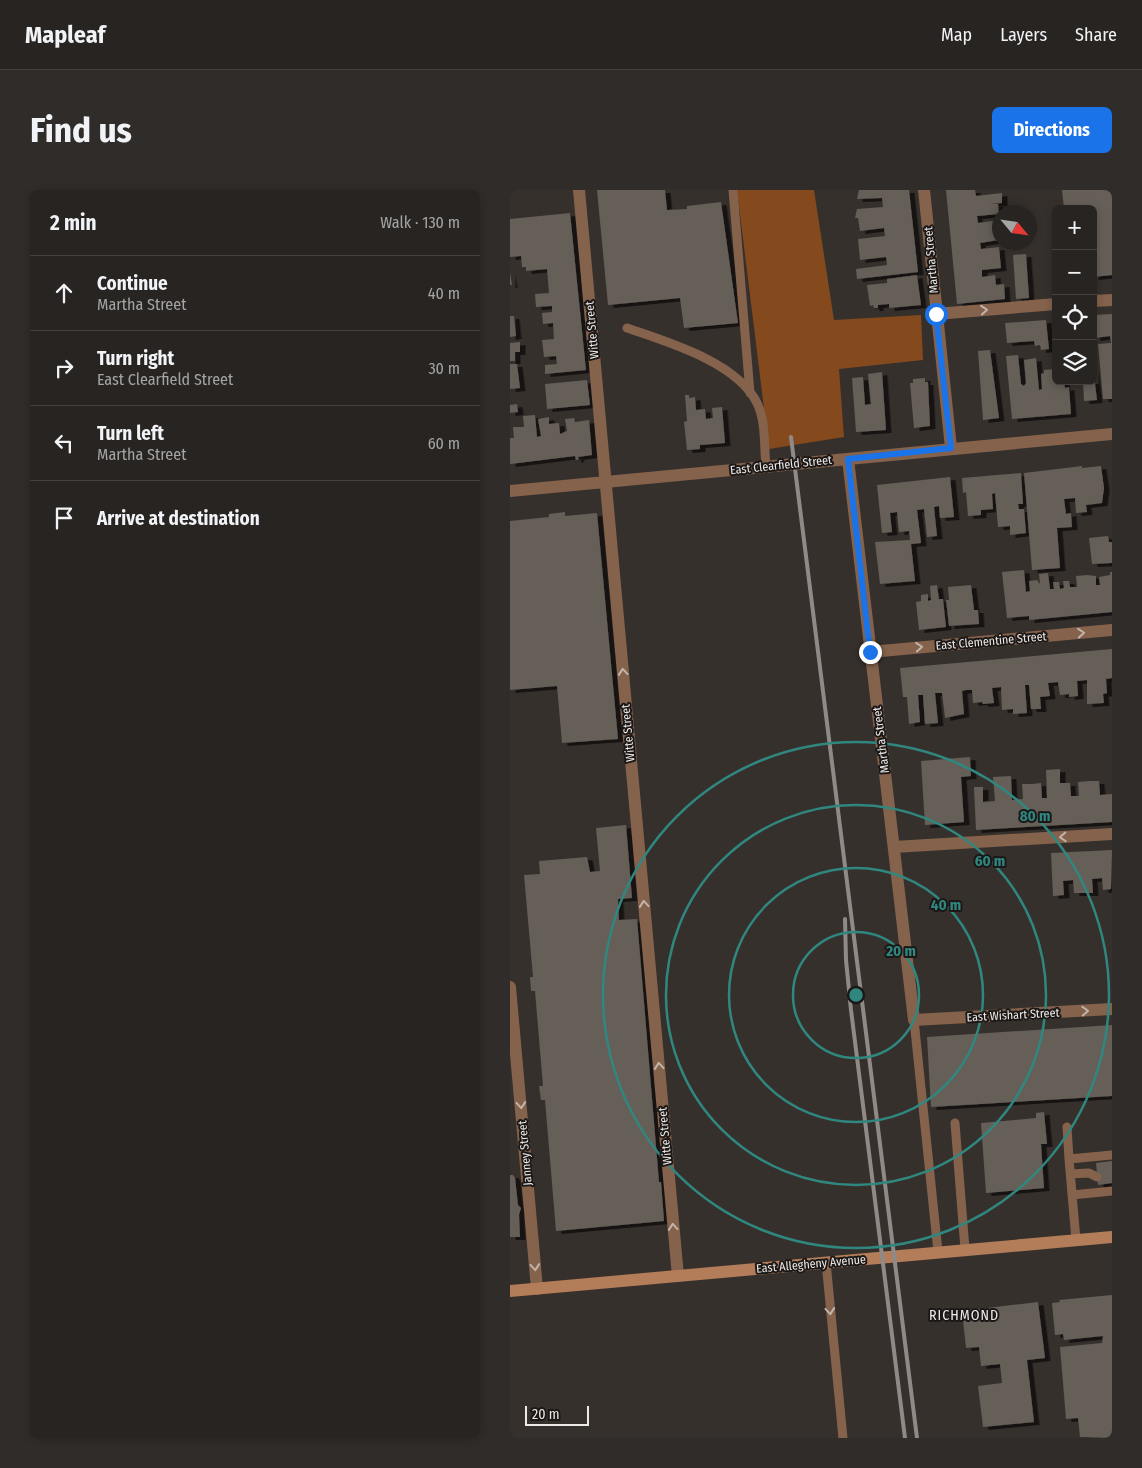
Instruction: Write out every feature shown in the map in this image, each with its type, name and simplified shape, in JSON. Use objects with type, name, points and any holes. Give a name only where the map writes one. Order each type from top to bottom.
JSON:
[{"type":"main road","name":"East Allegheny Avenue","points":[[510,1292],[1112,1237]]},
{"type":"street","name":"Witte Street","points":[[579,190],[678,1276]]},
{"type":"street","name":"Martha Street","points":[[924,190],[951,448]]},
{"type":"street","points":[[1097,301],[1112,300]]},
{"type":"street","points":[[936,314],[1052,304]]},
{"type":"street","name":"East Clearfield Street","points":[[510,491],[1112,434]]},
{"type":"street","name":"Martha Street","points":[[848,459],[914,1020]]},
{"type":"street","name":"East Clementine Street","points":[[870,652],[1112,630]]},
{"type":"street","points":[[894,847],[1112,834]]},
{"type":"street","name":"Janney Street","points":[[510,987],[537,1289]]},
{"type":"street","name":"East Wishart Street","points":[[914,1020],[1112,1009]]},
{"type":"lane","points":[[733,190],[750,392]]},
{"type":"lane","points":[[627,328],[679,346],[738,379],[758,403],[762,422],[766,467]]},
{"type":"lane","points":[[914,1020],[938,1252]]},
{"type":"lane","points":[[954,1123],[965,1250]]},
{"type":"lane","points":[[1067,1127],[1076,1240]]},
{"type":"lane","points":[[1069,1159],[1112,1155]]},
{"type":"lane","points":[[1071,1174],[1093,1175],[1096,1166]]},
{"type":"lane","points":[[1072,1195],[1112,1191]]},
{"type":"lane","points":[[826,1262],[843,1438]]},
{"type":"shaded area","points":[[737,190],[814,190],[834,320],[921,315],[923,360],[839,369],[844,437],[769,449]]},
{"type":"building","points":[[597,190],[665,190],[667,210],[687,209],[687,206],[721,202],[738,323],[684,328],[680,298],[608,305]]},
{"type":"building","points":[[859,190],[909,190],[918,272],[857,279],[856,269],[887,265],[886,257],[860,260],[858,239],[885,236],[884,228],[860,231],[858,218],[855,218],[857,209],[883,207],[882,198],[857,199]]},
{"type":"building","points":[[946,190],[975,190],[976,196],[1002,193],[1002,203],[990,204],[998,204],[992,205],[992,215],[977,216],[978,223],[992,221],[992,241],[980,243],[981,249],[992,248],[992,250],[999,250],[1001,268],[982,270],[982,277],[995,275],[996,285],[1004,284],[1005,299],[957,304]]},
{"type":"building","points":[[1062,190],[1112,190],[1112,275],[1097,277],[1097,205],[1064,205]]},
{"type":"building","points":[[570,213],[586,370],[545,374],[545,365],[557,364],[556,356],[544,357],[542,340],[554,339],[553,323],[543,324],[542,313],[552,312],[552,306],[536,307],[535,294],[549,293],[547,269],[526,271],[526,267],[522,267],[521,256],[510,257],[510,219]]},
{"type":"building","points":[[1026,254],[1029,298],[1016,299],[1013,255]]},
{"type":"building","points":[[917,275],[921,305],[889,308],[889,304],[878,305],[878,308],[874,308],[873,305],[870,306],[867,285],[887,283],[887,279]]},
{"type":"building","points":[[1112,314],[1112,399],[1103,399],[1098,344],[1111,343],[1110,336],[1097,338],[1097,315]]},
{"type":"building","points":[[510,316],[514,316],[516,336],[510,337]]},
{"type":"building","points":[[1046,320],[1049,349],[1041,350],[1040,345],[1035,346],[1034,341],[1007,343],[1005,323]]},
{"type":"building","points":[[520,342],[520,352],[515,352],[515,361],[510,361],[510,343]]},
{"type":"building","points":[[990,350],[999,418],[983,420],[978,351]]},
{"type":"building","points":[[1018,355],[1021,384],[1024,386],[1026,383],[1024,360],[1036,358],[1039,390],[1042,389],[1041,374],[1044,373],[1044,370],[1052,369],[1052,385],[1069,387],[1071,414],[1012,419],[1006,356]]},
{"type":"building","points":[[510,364],[517,364],[520,388],[510,389]]},
{"type":"building","points":[[882,372],[886,430],[856,432],[852,378],[863,377],[865,405],[871,404],[868,374]]},
{"type":"building","points":[[925,378],[925,382],[928,382],[930,426],[914,428],[910,383],[913,383],[913,379]]},
{"type":"building","points":[[587,380],[590,405],[547,409],[545,384]]},
{"type":"building","points":[[1083,385],[1095,385],[1097,400],[1084,401]]},
{"type":"building","points":[[685,395],[689,395],[689,398],[695,397],[696,410],[705,409],[706,419],[713,418],[712,408],[722,407],[725,443],[700,445],[700,449],[687,450],[684,422],[687,421]]},
{"type":"building","points":[[517,404],[518,412],[510,413],[510,405]]},
{"type":"building","points":[[535,415],[537,437],[541,436],[538,419],[549,417],[549,424],[559,423],[560,434],[567,431],[565,419],[574,418],[575,422],[589,420],[592,455],[578,457],[579,459],[576,460],[575,456],[510,464],[510,438],[514,438],[513,427],[524,427],[523,416]]},
{"type":"building","points":[[1082,466],[1082,468],[1101,466],[1104,488],[1102,503],[1086,505],[1087,512],[1076,513],[1075,498],[1064,499],[1066,514],[1071,513],[1072,527],[1057,528],[1060,568],[1032,570],[1024,473]]},
{"type":"building","points":[[1021,473],[1023,504],[1018,504],[1019,509],[1024,509],[1026,533],[1010,535],[1010,526],[998,527],[995,493],[992,494],[993,509],[981,510],[981,515],[968,516],[966,492],[963,493],[962,478]]},
{"type":"building","points":[[950,477],[954,517],[940,518],[939,506],[934,507],[937,536],[927,537],[924,509],[917,510],[921,543],[911,544],[915,581],[880,584],[875,542],[910,540],[909,531],[899,532],[897,512],[890,513],[892,532],[882,533],[877,485]]},
{"type":"building","points":[[565,512],[565,516],[597,513],[618,739],[562,743],[557,686],[510,690],[510,521],[549,517],[549,514]]},
{"type":"building","points":[[1108,536],[1109,542],[1112,542],[1112,563],[1092,564],[1089,538]]},
{"type":"building","points":[[1024,570],[1026,592],[1030,591],[1029,581],[1037,580],[1040,584],[1039,574],[1048,573],[1050,589],[1054,589],[1053,582],[1059,582],[1060,589],[1064,588],[1063,581],[1069,581],[1070,587],[1077,587],[1076,576],[1096,576],[1096,585],[1100,585],[1099,577],[1110,575],[1110,572],[1112,572],[1112,612],[1029,620],[1029,616],[1007,618],[1002,572]]},
{"type":"building","points":[[937,585],[939,599],[943,599],[946,627],[919,630],[916,602],[921,601],[921,595],[928,594],[928,601],[931,600],[930,586]]},
{"type":"building","points":[[971,585],[974,610],[978,610],[979,624],[949,626],[946,600],[949,600],[948,587]]},
{"type":"building","points":[[1112,649],[1112,678],[1106,679],[1107,693],[1103,694],[1104,703],[1087,704],[1087,680],[1077,681],[1078,696],[1069,697],[1069,694],[1060,695],[1058,682],[1048,683],[1050,696],[1040,697],[1041,709],[1031,709],[1029,685],[1025,685],[1027,713],[1013,714],[1013,709],[1002,710],[1001,687],[992,688],[994,703],[983,704],[982,702],[973,703],[972,690],[966,690],[962,691],[964,714],[945,718],[942,693],[935,693],[938,723],[925,724],[923,695],[918,695],[920,722],[909,724],[907,697],[903,697],[900,668]]},
{"type":"building","points":[[970,757],[971,776],[961,777],[964,822],[925,825],[921,761]]},
{"type":"building","points":[[1060,769],[1060,783],[1070,783],[1071,796],[1079,796],[1078,782],[1090,781],[1099,781],[1100,795],[1112,794],[1112,822],[976,830],[974,787],[983,787],[983,802],[995,801],[993,777],[1011,776],[1012,800],[1023,799],[1022,784],[1041,783],[1042,798],[1047,798],[1046,770]]},
{"type":"building","points":[[626,825],[632,898],[618,899],[619,920],[637,919],[659,1182],[661,1182],[664,1221],[556,1231],[545,1100],[541,1100],[539,1086],[543,1086],[535,991],[531,991],[530,977],[533,977],[524,875],[540,874],[539,861],[587,857],[590,872],[600,871],[596,828]]},
{"type":"building","points":[[1112,850],[1111,889],[1103,890],[1102,878],[1092,879],[1093,893],[1074,893],[1073,880],[1063,881],[1064,895],[1053,896],[1051,853]]},
{"type":"building","points":[[1112,1025],[1112,1096],[931,1107],[927,1037]]},
{"type":"building","points":[[1044,1112],[1047,1144],[1041,1144],[1044,1188],[986,1193],[981,1123],[1036,1118],[1036,1113]]},
{"type":"building","points":[[1112,1161],[1112,1183],[1098,1185],[1096,1163]]},
{"type":"building","points":[[510,1175],[513,1175],[515,1178],[518,1205],[521,1208],[519,1215],[520,1237],[510,1237]]},
{"type":"building","points":[[1112,1295],[1112,1438],[1080,1437],[1078,1418],[1066,1419],[1060,1347],[1102,1343],[1103,1336],[1064,1340],[1063,1334],[1055,1335],[1052,1303],[1060,1302],[1059,1300]]},
{"type":"building","points":[[1038,1302],[1045,1358],[1027,1360],[1034,1422],[983,1427],[978,1386],[1002,1383],[1000,1364],[981,1366],[979,1347],[966,1348],[962,1311]]},
{"type":"railway","points":[[791,437],[917,1438]]},
{"type":"railway","points":[[845,919],[846,960],[851,1010],[905,1438]]},
{"type":"district","name":"RICHMOND","points":[[964,1315]]},
{"type":"route","points":[[870,652],[848,459],[951,448],[936,314]]}]
